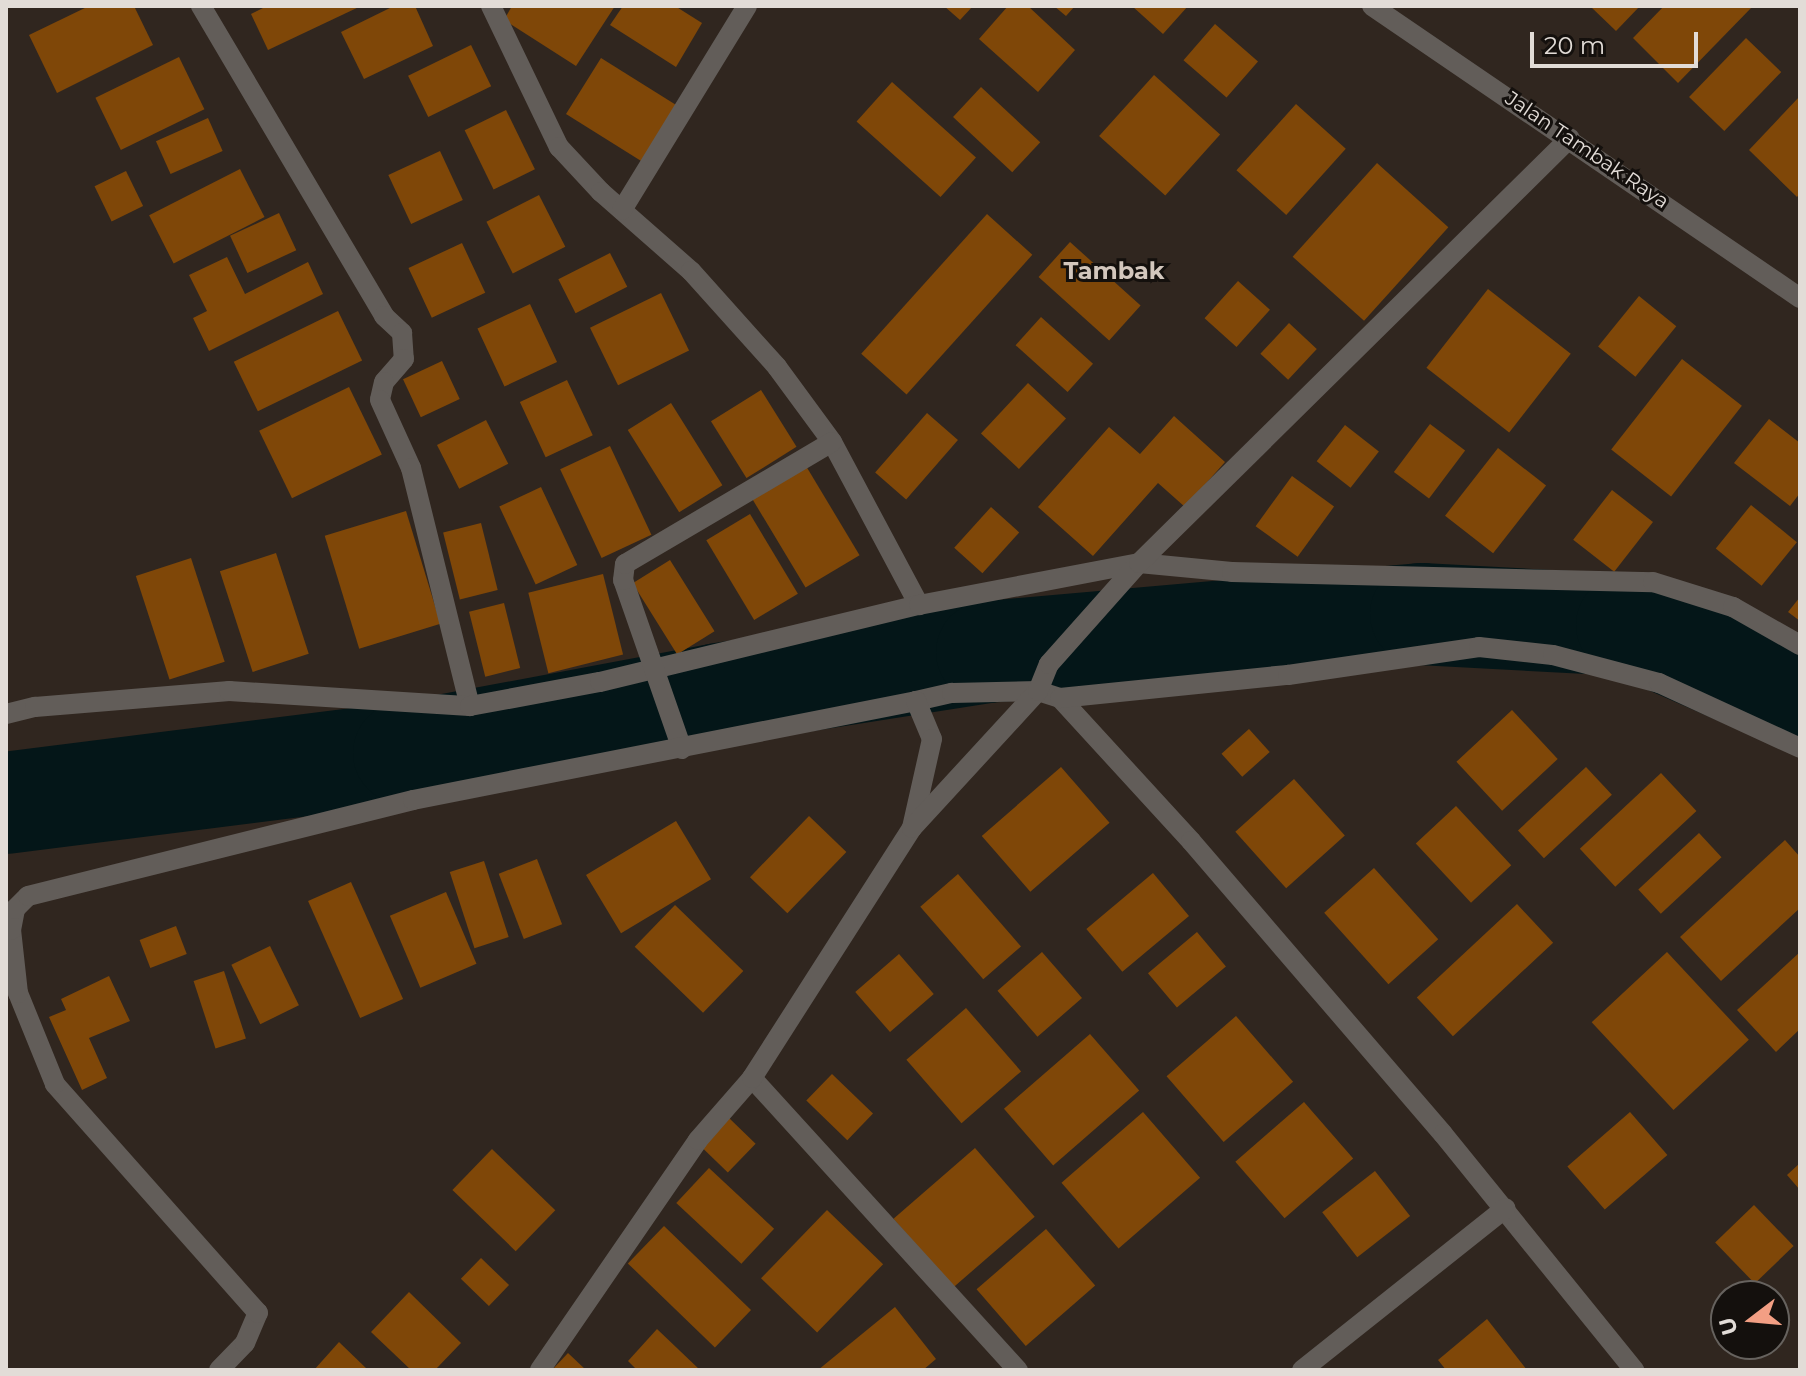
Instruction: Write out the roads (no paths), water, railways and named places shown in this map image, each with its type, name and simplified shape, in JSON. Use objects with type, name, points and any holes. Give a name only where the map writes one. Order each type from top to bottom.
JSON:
[{"type":"street","points":[[201,6],[384,316],[402,333],[404,359],[384,382],[380,400],[411,468],[470,706]]},
{"type":"street","points":[[491,6],[559,147],[622,210],[691,271],[777,367],[832,442],[919,605]]},
{"type":"street","points":[[622,210],[747,6]]},
{"type":"street","name":"Jalan Tambak Raya","points":[[1372,6],[1570,138],[1800,298]]},
{"type":"street","points":[[540,1370],[698,1140],[752,1078],[912,828],[1038,691],[1049,664],[1127,582],[1139,563],[1570,138]]},
{"type":"street","points":[[679,741],[623,580],[625,564],[832,442]]},
{"type":"street","points":[[6,714],[50,705],[229,691],[470,706],[654,674],[919,605],[1139,563],[1232,572],[1653,582],[1733,607],[1800,645]]},
{"type":"street","points":[[219,1370],[245,1343],[258,1313],[55,1084],[18,993],[11,930],[15,909],[28,896],[413,800],[679,741],[952,693],[1038,691],[1060,698],[1288,675],[1479,647],[1518,649],[1659,683],[1800,748]]},
{"type":"street","points":[[1060,698],[1191,841],[1506,1208],[1634,1370]]},
{"type":"street","points":[[912,828],[932,739],[916,701]]},
{"type":"street","points":[[752,1078],[1018,1370]]},
{"type":"street","points":[[1302,1370],[1506,1208]]},
{"type":"waterway","points":[[6,803],[404,753],[719,694],[987,652],[1421,614],[1627,625],[1800,701]]},
{"type":"district","name":"Tambak","points":[[1114,271]]}]
